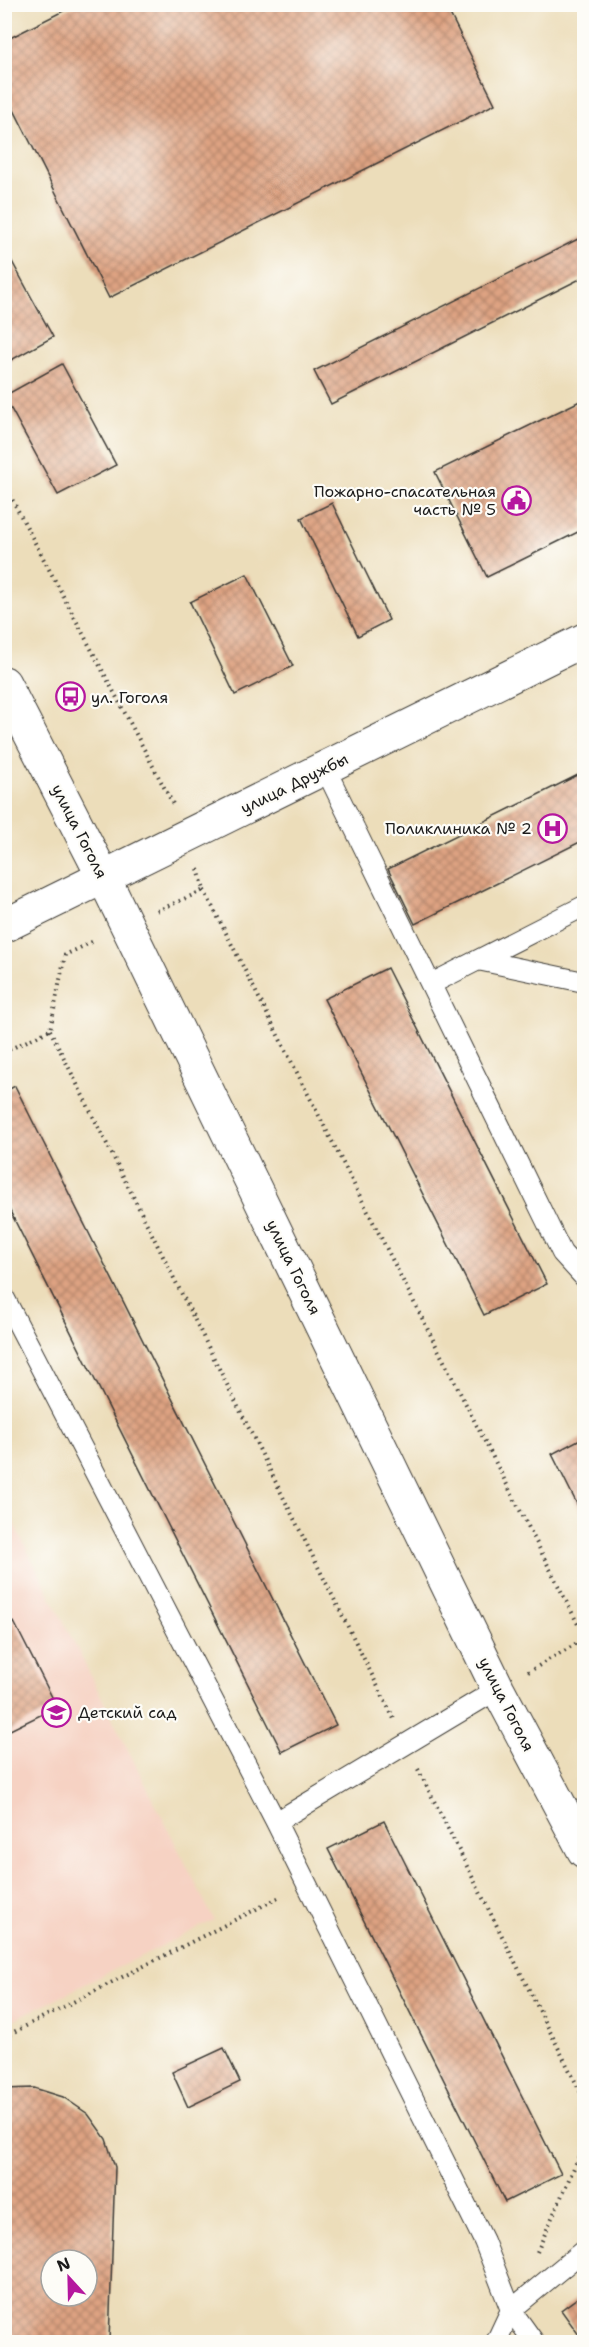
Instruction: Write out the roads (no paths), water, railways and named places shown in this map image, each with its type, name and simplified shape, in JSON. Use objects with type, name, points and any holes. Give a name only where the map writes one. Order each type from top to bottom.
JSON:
[{"type":"street","name":"улица Дружбы","points":[[4,926],[585,640]]},
{"type":"street","name":"улица Гоголя","points":[[4,683],[12,716],[128,924],[498,1689],[585,1851]]},
{"type":"lane","points":[[325,768],[562,1253],[585,1277]]},
{"type":"lane","points":[[431,984],[585,906]]},
{"type":"lane","points":[[478,960],[585,982]]},
{"type":"lane","points":[[4,1298],[276,1822],[484,2241],[511,2310],[534,2343]]},
{"type":"lane","points":[[276,1822],[498,1689]]},
{"type":"lane","points":[[496,2343],[511,2310],[585,2250]]},
{"type":"place","name":"Пожарно-спасательная часть № 5","points":[[517,500]]},
{"type":"place","name":"ул. Гоголя","points":[[70,697]]},
{"type":"place","name":"Поликлиника № 2","points":[[553,828]]},
{"type":"place","name":"Детский сад","points":[[57,1712]]}]
